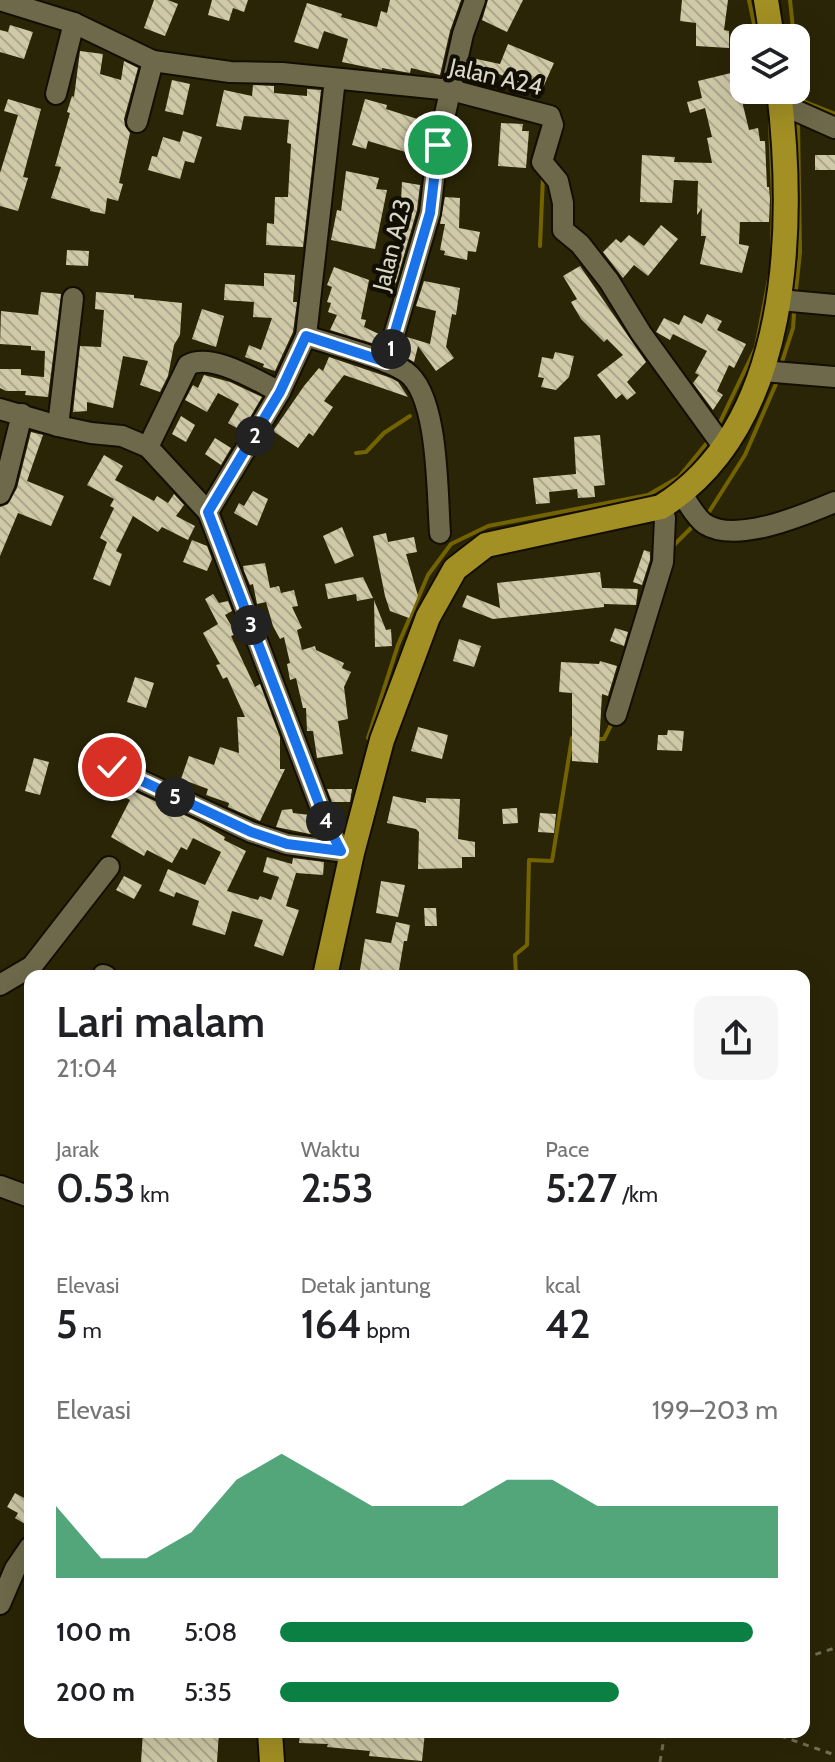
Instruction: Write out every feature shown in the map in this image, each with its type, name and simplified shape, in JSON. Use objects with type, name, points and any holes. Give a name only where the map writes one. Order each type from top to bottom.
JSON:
[{"type":"highway","points":[[766,0],[770,24]]},
{"type":"highway","points":[[326,970],[346,852],[382,740],[428,617],[455,569],[486,545],[672,500],[725,449],[761,371],[780,300],[788,182],[781,104]]},
{"type":"highway","points":[[270,1738],[272,1762]]},
{"type":"street","name":"Jalan A24","points":[[0,0],[74,23],[153,61],[230,72],[282,73],[451,90],[519,110],[544,113],[552,120],[542,162],[558,181],[563,203],[563,230],[576,240],[609,281],[641,333],[725,449]]},
{"type":"street","name":"Jalan A23","points":[[386,362],[430,213],[438,145],[463,34],[475,0]]},
{"type":"street","points":[[56,94],[74,23]]},
{"type":"street","points":[[137,122],[153,61]]},
{"type":"street","points":[[208,512],[280,392],[306,336],[335,79]]},
{"type":"street","points":[[792,104],[835,128]]},
{"type":"street","points":[[58,426],[73,298]]},
{"type":"street","points":[[780,300],[835,305]]},
{"type":"street","points":[[306,336],[386,362],[416,380],[431,419],[440,533]]},
{"type":"street","points":[[148,447],[192,362],[212,361],[280,392]]},
{"type":"street","points":[[761,371],[835,377]]},
{"type":"street","points":[[0,409],[58,426],[122,436],[148,447],[208,512],[326,822],[346,852]]},
{"type":"street","points":[[0,494],[22,414]]},
{"type":"street","points":[[616,715],[663,562],[665,518],[672,500],[704,524],[722,530],[745,530],[797,518],[835,502]]},
{"type":"street","points":[[112,767],[251,832],[287,844],[346,852]]},
{"type":"street","points":[[25,970],[32,966],[109,867]]},
{"type":"street","points":[[0,985],[24,971]]},
{"type":"street","points":[[0,1186],[24,1195]]},
{"type":"street","points":[[0,1604],[24,1556]]},
{"type":"path","points":[[810,1656],[835,1648]]},
{"type":"path","points":[[660,1762],[664,1738]]},
{"type":"path","points":[[786,1738],[835,1755]]},
{"type":"building","points":[[154,0],[178,4],[165,36],[144,28]]},
{"type":"building","points":[[212,0],[248,0],[244,12],[233,8],[229,21],[208,15]]},
{"type":"building","points":[[390,0],[461,0],[440,75],[411,68],[410,73],[342,62],[348,39],[324,31],[318,49],[294,42],[307,3],[377,27],[381,11],[387,13]]},
{"type":"building","points":[[488,0],[523,0],[507,32],[482,20]]},
{"type":"building","points":[[682,0],[728,0],[724,30],[729,31],[729,48],[696,46],[696,23],[680,21]]},
{"type":"building","points":[[10,25],[33,32],[24,59],[0,52],[0,30],[8,32]]},
{"type":"building","points":[[508,44],[554,63],[540,94],[508,83],[510,79],[488,69],[484,85],[467,81],[472,58],[500,64]]},
{"type":"building","points":[[80,51],[103,54],[100,74],[121,80],[124,61],[138,68],[124,119],[130,133],[119,183],[123,184],[118,201],[107,198],[105,214],[51,198],[61,167],[55,166],[70,113],[67,112],[74,97]]},
{"type":"building","points":[[730,73],[730,104],[743,104],[749,130],[758,128],[760,141],[765,141],[769,222],[740,222],[739,244],[749,246],[742,273],[700,264],[706,236],[701,236],[702,208],[697,215],[698,181],[674,180],[672,203],[640,202],[642,155],[675,157],[674,162],[712,163],[707,138],[712,137],[705,108],[690,113],[687,102],[702,98],[698,81]]},
{"type":"building","points":[[172,80],[190,84],[183,115],[165,111]]},
{"type":"building","points":[[253,85],[274,86],[274,93],[307,96],[307,89],[321,90],[303,247],[266,245],[267,223],[274,224],[275,197],[288,197],[289,120],[244,116],[241,130],[216,126],[224,90],[252,96]]},
{"type":"building","points":[[8,99],[41,109],[23,177],[28,178],[18,211],[0,206],[0,173],[18,115],[4,111]]},
{"type":"building","points":[[365,99],[430,123],[424,154],[410,150],[409,153],[368,141],[366,149],[352,145]]},
{"type":"building","points":[[501,123],[523,124],[522,131],[529,131],[526,168],[498,166]]},
{"type":"building","points":[[183,131],[202,137],[194,163],[185,161],[180,179],[148,170],[152,156],[157,157],[163,137],[180,142]]},
{"type":"building","points":[[815,155],[835,155],[835,170],[815,170]]},
{"type":"building","points":[[346,171],[379,178],[376,189],[387,190],[375,249],[331,240],[337,210],[341,211]]},
{"type":"building","points":[[402,182],[420,185],[417,210],[396,283],[388,280],[395,255],[398,256]]},
{"type":"building","points":[[445,197],[460,198],[459,228],[480,232],[476,252],[468,251],[467,260],[444,255],[445,251],[440,250],[445,224],[440,224]]},
{"type":"building","points":[[661,225],[678,239],[648,276],[634,265],[623,278],[603,252],[616,239],[621,243],[629,235],[644,246]]},
{"type":"building","points":[[67,250],[89,251],[88,266],[66,265]]},
{"type":"building","points":[[580,266],[646,362],[627,382],[636,393],[627,400],[622,394],[616,399],[597,375],[623,355],[607,339],[604,342],[581,319],[571,302],[577,299],[563,276]]},
{"type":"building","points":[[334,267],[369,280],[361,319],[366,320],[364,327],[381,335],[378,345],[330,330],[337,315],[328,312],[331,303],[327,302],[332,287],[327,285]]},
{"type":"building","points":[[264,273],[295,275],[293,302],[297,302],[293,332],[275,371],[245,357],[249,345],[261,350],[272,318],[253,317],[254,302],[224,300],[225,284],[264,286]]},
{"type":"building","points":[[424,281],[460,288],[446,347],[454,358],[436,371],[418,346],[414,362],[402,355],[407,337],[430,344],[436,311],[416,306]]},
{"type":"building","points":[[41,292],[61,294],[48,397],[0,388],[0,369],[21,369],[21,375],[44,377],[45,351],[31,350],[31,346],[0,344],[1,311],[38,315]]},
{"type":"building","points":[[96,292],[182,303],[180,335],[160,392],[140,385],[148,361],[123,356],[113,408],[87,402],[87,411],[73,412],[80,346],[101,347],[104,310],[95,309]]},
{"type":"building","points":[[202,309],[224,316],[216,347],[192,339]]},
{"type":"building","points":[[707,314],[722,321],[717,330],[746,344],[734,368],[729,365],[717,391],[723,395],[713,410],[693,383],[707,351],[673,334],[670,340],[656,332],[664,318],[679,325],[684,315],[702,324]]},
{"type":"building","points":[[555,352],[574,356],[569,377],[556,390],[541,387],[544,378],[538,377],[542,357],[553,359]]},
{"type":"building","points":[[329,357],[391,378],[398,382],[408,397],[344,375],[324,401],[333,407],[313,436],[309,433],[298,448],[273,431],[319,368],[323,371]]},
{"type":"building","points":[[204,375],[230,382],[262,397],[242,431],[228,423],[239,404],[218,393],[207,412],[185,400],[193,385],[198,388]]},
{"type":"building","points":[[181,416],[195,425],[186,442],[172,434]]},
{"type":"building","points":[[31,432],[43,435],[27,481],[64,496],[51,526],[18,513],[0,556],[0,507],[8,504],[17,488]]},
{"type":"building","points":[[600,435],[605,485],[594,486],[595,497],[578,498],[577,489],[549,492],[550,503],[536,504],[533,478],[576,474],[574,437]]},
{"type":"building","points":[[215,438],[231,448],[221,465],[205,454]]},
{"type":"building","points":[[104,455],[123,466],[115,480],[154,501],[157,496],[168,503],[174,494],[184,505],[176,516],[195,526],[188,540],[162,527],[158,532],[133,516],[116,551],[122,554],[110,586],[93,579],[107,542],[100,538],[114,508],[110,506],[114,499],[87,485]]},
{"type":"building","points":[[253,491],[268,499],[257,526],[234,513],[239,503],[244,506]]},
{"type":"building","points":[[342,527],[354,556],[335,564],[323,536]]},
{"type":"building","points":[[386,533],[388,542],[414,537],[417,552],[406,554],[418,596],[409,618],[390,611],[385,596],[373,536]]},
{"type":"building","points":[[192,540],[207,546],[212,559],[207,571],[183,562]]},
{"type":"building","points":[[644,550],[650,552],[650,560],[642,585],[633,582]]},
{"type":"building","points":[[265,563],[270,588],[279,586],[281,593],[294,590],[298,606],[292,607],[302,628],[297,630],[302,650],[315,646],[316,650],[344,663],[342,668],[351,672],[344,687],[348,719],[338,721],[343,754],[317,758],[313,731],[307,731],[306,708],[303,708],[296,678],[290,680],[284,637],[280,639],[273,626],[266,602],[257,604],[253,584],[250,585],[244,571],[243,566]]},
{"type":"building","points":[[600,572],[602,588],[638,589],[636,605],[604,604],[604,607],[493,619],[462,607],[467,595],[500,608],[497,583]]},
{"type":"building","points":[[363,577],[373,598],[357,601],[356,594],[328,599],[325,584]]},
{"type":"building","points":[[213,594],[219,603],[228,601],[232,611],[225,615],[236,634],[231,636],[255,687],[260,684],[280,737],[280,769],[285,769],[260,821],[228,807],[229,803],[206,795],[208,789],[181,779],[189,756],[214,765],[220,747],[239,753],[237,717],[245,717],[227,677],[223,679],[216,665],[220,664],[203,633],[218,624],[205,599]]},
{"type":"building","points":[[374,600],[386,630],[391,629],[392,646],[375,647]]},
{"type":"building","points":[[615,628],[628,632],[624,646],[610,641]]},
{"type":"building","points":[[459,639],[481,646],[474,667],[453,661]]},
{"type":"building","points":[[600,661],[617,666],[608,696],[602,694],[598,763],[572,761],[572,693],[559,692],[561,662],[599,664]]},
{"type":"building","points":[[135,677],[154,683],[146,708],[127,702]]},
{"type":"building","points":[[418,727],[448,735],[442,759],[411,751]]},
{"type":"building","points":[[668,730],[684,731],[682,751],[657,750],[658,735],[667,735]]},
{"type":"building","points":[[34,758],[49,762],[40,795],[25,791]]},
{"type":"building","points":[[108,779],[201,823],[246,851],[227,891],[258,900],[260,896],[271,900],[279,877],[263,872],[267,857],[292,864],[293,858],[324,862],[323,875],[296,873],[286,906],[299,910],[283,956],[254,946],[263,920],[232,911],[225,935],[192,925],[199,901],[176,892],[174,897],[159,891],[168,869],[205,885],[221,852],[193,838],[187,850],[181,847],[172,863],[147,850],[144,856],[111,837],[130,800],[104,787]]},
{"type":"building","points":[[327,789],[352,789],[350,802],[332,802]]},
{"type":"building","points":[[393,796],[426,803],[426,798],[460,799],[458,839],[475,842],[475,857],[462,857],[462,868],[418,869],[419,832],[387,823]]},
{"type":"building","points":[[517,808],[518,823],[503,824],[502,809]]},
{"type":"building","points":[[292,809],[293,813],[310,815],[315,835],[276,827],[282,810]]},
{"type":"building","points":[[540,813],[556,814],[554,833],[538,832]]},
{"type":"building","points":[[124,876],[142,885],[134,899],[116,890]]},
{"type":"building","points":[[381,881],[405,885],[398,917],[376,913]]},
{"type":"building","points":[[424,908],[436,908],[437,926],[425,926]]},
{"type":"building","points":[[396,922],[410,925],[399,970],[360,970],[365,939],[391,943]]},
{"type":"building","points":[[15,1493],[24,1498],[24,1523],[15,1518],[18,1513],[7,1507]]},
{"type":"building","points":[[143,1738],[219,1738],[217,1762],[141,1762]]},
{"type":"building","points":[[299,1738],[424,1738],[422,1761],[369,1756],[370,1751],[327,1747],[328,1744],[299,1743]]},
{"type":"waterway","points":[[749,0],[754,24]]},
{"type":"waterway","points":[[790,0],[793,24]]},
{"type":"waterway","points":[[810,104],[835,114]]},
{"type":"waterway","points":[[770,122],[772,253]]},
{"type":"waterway","points":[[796,290],[800,252],[798,124]]},
{"type":"waterway","points":[[540,246],[543,176]]},
{"type":"waterway","points":[[720,422],[756,347],[770,274]]},
{"type":"waterway","points":[[782,362],[793,328],[794,313]]},
{"type":"waterway","points":[[709,512],[745,455],[776,384]]},
{"type":"waterway","points":[[356,453],[366,452],[384,433],[410,416]]},
{"type":"waterway","points":[[368,738],[398,645],[428,575],[451,544],[488,526],[648,495],[679,477],[710,439]]},
{"type":"waterway","points":[[672,547],[692,527]]},
{"type":"waterway","points":[[597,739],[604,739],[613,721]]},
{"type":"waterway","points":[[516,970],[515,955],[527,945],[529,860],[552,861],[572,738]]},
{"type":"route","points":[[112,767],[251,832],[287,844],[341,851],[326,822],[208,512],[280,392],[306,336],[386,362],[430,213],[438,145]]}]
